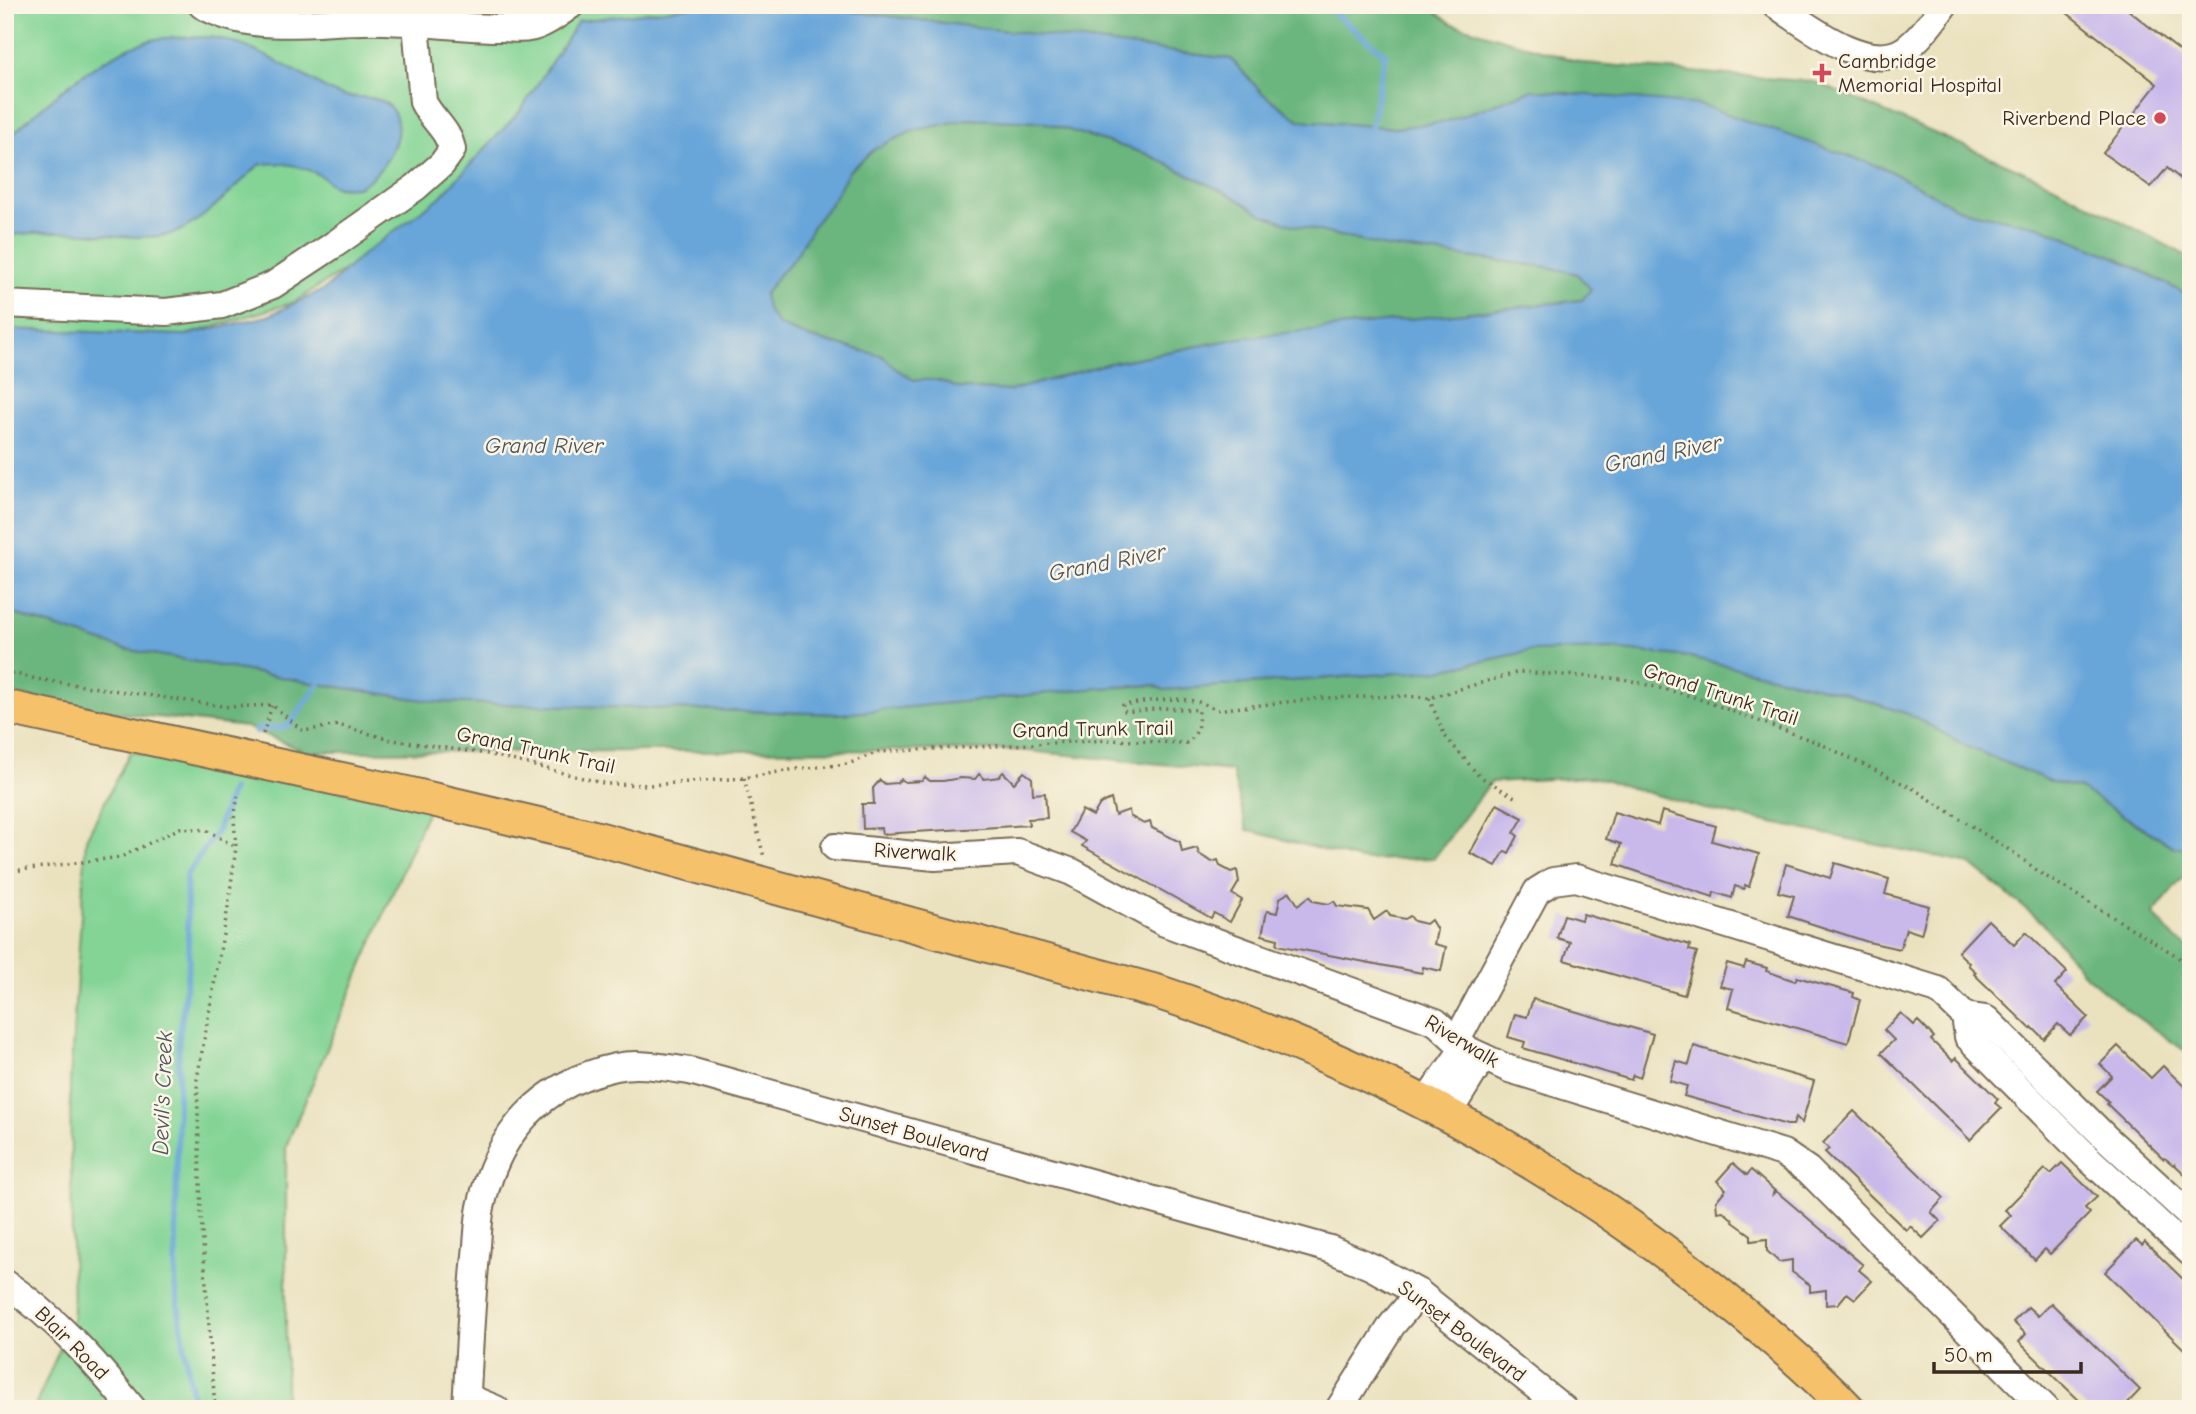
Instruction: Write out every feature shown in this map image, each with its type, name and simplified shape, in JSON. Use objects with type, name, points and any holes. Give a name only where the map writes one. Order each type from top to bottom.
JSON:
[{"type":"main road","points":[[5,707],[396,791],[592,837],[1158,992],[1217,1012],[1330,1057],[1437,1108],[1590,1198],[1682,1264],[1774,1339],[1848,1409]]},
{"type":"street","points":[[202,5],[217,14],[267,23],[314,25],[386,20],[416,24],[531,28],[571,5]]},
{"type":"street","points":[[1776,5],[1834,42],[1874,58],[1903,51],[1944,5]]},
{"type":"street","points":[[5,304],[166,312],[222,305],[273,285],[332,246],[416,187],[442,164],[452,150],[450,136],[429,113],[423,102],[416,24]]},
{"type":"street","name":"Riverwalk","points":[[835,847],[935,857],[1017,852],[1072,872],[1165,923],[1436,1022],[1468,1048],[1509,1069],[1783,1153],[1808,1170],[2046,1409]]},
{"type":"street","points":[[1437,1108],[1468,1048],[1537,891],[1553,881],[1576,878],[1938,990],[1965,1016],[1986,1019],[2000,1051],[2087,1157],[2191,1253]]},
{"type":"street","points":[[2000,1051],[2105,1137],[2191,1216]]},
{"type":"street","name":"Sunset Boulevard","points":[[467,1403],[472,1292],[481,1208],[491,1173],[509,1134],[534,1107],[567,1085],[617,1067],[652,1066],[690,1071],[1329,1249],[1372,1267],[1419,1293],[1564,1409]]},
{"type":"street","points":[[2087,1157],[2105,1137]]},
{"type":"street","points":[[2131,1196],[2148,1175]]},
{"type":"street","name":"Blair Road","points":[[5,1283],[63,1328],[133,1409]]},
{"type":"street","points":[[1339,1409],[1392,1325],[1419,1293]]},
{"type":"street","points":[[467,1403],[496,1409]]},
{"type":"path","points":[[5,671],[36,679],[229,707],[272,705],[263,734]]},
{"type":"path","name":"Grand Trunk Trail","points":[[272,705],[303,731],[331,724],[338,725],[392,740],[488,754],[607,784],[649,785],[744,779],[848,764],[878,752],[1109,740],[1186,743],[1195,738],[1199,710],[1164,708],[1126,712],[1122,709],[1123,705],[1164,699],[1203,702],[1216,710],[1322,698],[1429,698],[1519,672],[1623,679],[1691,696],[1754,718],[1821,744],[1912,788],[2042,874],[2177,956],[2191,970]]},
{"type":"path","points":[[1429,698],[1445,736],[1479,776],[1516,798]]},
{"type":"path","points":[[744,779],[766,866]]},
{"type":"path","points":[[215,1409],[201,1215],[197,1079],[229,907],[236,847],[234,819],[238,796]]},
{"type":"path","points":[[5,872],[121,857],[180,828],[206,830],[236,847]]},
{"type":"green space","points":[[5,5],[736,5],[470,191],[294,302],[186,335],[5,345]]},
{"type":"green space","points":[[801,5],[1428,5],[1451,23],[1583,63],[1815,82],[2041,179],[2191,258],[2191,297],[2119,259],[2039,226],[1961,210],[1886,169],[1534,90],[1445,122],[1394,128],[1299,120],[1262,93],[1231,59]]},
{"type":"green space","points":[[968,119],[1043,122],[1147,154],[1234,197],[1262,214],[1290,224],[1386,247],[1548,267],[1577,274],[1591,289],[1583,300],[1240,338],[1106,364],[1010,391],[958,388],[937,380],[914,380],[896,369],[883,356],[811,338],[780,326],[768,312],[764,295],[794,259],[849,171],[876,148],[912,131]]},
{"type":"green space","points":[[5,611],[125,649],[437,702],[841,714],[1098,688],[1154,685],[1164,690],[1441,670],[1530,651],[1613,649],[1690,657],[1840,692],[1911,715],[1968,747],[2052,782],[2079,788],[2173,847],[2191,848],[2191,867],[2153,914],[2176,940],[2191,949],[2191,1055],[2127,1010],[2085,975],[2042,922],[1970,864],[1705,809],[1593,777],[1491,782],[1434,858],[1360,860],[1247,830],[1232,771],[1017,750],[305,752],[247,727],[84,709],[5,692]]},
{"type":"green space","points":[[130,752],[429,807],[286,1146],[286,1398],[275,1409],[34,1409],[73,1318],[70,1083],[86,839]]},
{"type":"water","name":"Grand River","points":[[704,5],[801,5],[1231,59],[1262,93],[1299,120],[1394,128],[1445,122],[1533,90],[1701,105],[1886,169],[1961,210],[2039,226],[2119,259],[2191,297],[2191,848],[2174,847],[2079,788],[2052,782],[1968,747],[1911,715],[1840,692],[1690,657],[1613,649],[1530,651],[1441,670],[1164,690],[1154,685],[1098,688],[841,714],[437,702],[125,649],[5,611],[5,329],[186,335],[268,316],[325,289],[361,256],[440,197],[521,110],[578,21]],"holes":[[[968,119],[1043,122],[1147,154],[1234,197],[1262,214],[1290,224],[1386,247],[1548,267],[1577,274],[1591,289],[1582,300],[1240,338],[1106,364],[1010,391],[958,388],[937,380],[914,380],[896,369],[883,356],[811,338],[780,326],[768,312],[764,295],[794,259],[849,171],[876,148],[912,131]]]},
{"type":"water","points":[[211,37],[259,52],[337,94],[378,99],[389,106],[398,127],[392,150],[378,172],[360,186],[339,187],[307,169],[275,163],[259,165],[205,215],[171,234],[139,237],[56,232],[5,236],[5,141],[75,80],[116,54],[157,39]]},
{"type":"building","name":"Riverbend Place","points":[[2057,5],[2122,5],[2191,60],[2191,168],[2182,180],[2167,168],[2151,187],[2103,153],[2157,84]]},
{"type":"building","points":[[1003,772],[1014,783],[1024,772],[1032,778],[1033,794],[1045,793],[1047,818],[1028,819],[1029,825],[882,834],[881,828],[863,829],[862,804],[874,804],[873,788],[880,780],[885,784],[897,783],[901,779],[905,782],[922,781],[925,777],[930,781],[943,781],[975,779],[979,774],[984,779],[999,777]]},
{"type":"building","points":[[1111,799],[1115,815],[1129,810],[1130,816],[1144,824],[1150,822],[1152,828],[1180,842],[1182,852],[1197,848],[1199,854],[1212,862],[1218,860],[1220,866],[1231,872],[1237,870],[1239,882],[1232,894],[1242,900],[1230,922],[1214,913],[1211,918],[1082,846],[1086,841],[1070,832],[1082,810],[1093,816],[1100,804]]},
{"type":"building","points":[[1497,804],[1523,818],[1514,833],[1518,836],[1509,853],[1505,851],[1496,866],[1470,853]]},
{"type":"building","points":[[1662,811],[1716,826],[1712,841],[1759,854],[1749,887],[1745,885],[1744,889],[1735,886],[1732,898],[1714,892],[1713,897],[1615,864],[1621,844],[1606,839],[1614,812],[1658,825]]},
{"type":"building","points":[[1835,863],[1889,879],[1885,894],[1929,906],[1921,934],[1906,929],[1900,949],[1868,942],[1788,916],[1794,896],[1778,892],[1786,864],[1830,878]]},
{"type":"building","points":[[1290,892],[1298,905],[1310,896],[1313,901],[1329,904],[1334,901],[1337,906],[1368,910],[1374,920],[1387,911],[1390,916],[1405,919],[1410,916],[1414,921],[1426,924],[1431,920],[1437,930],[1434,944],[1446,947],[1441,971],[1423,967],[1422,973],[1277,945],[1278,939],[1262,935],[1267,911],[1277,913],[1280,898]]},
{"type":"building","points":[[1583,914],[1690,945],[1689,950],[1697,952],[1684,995],[1564,960],[1570,942],[1557,938],[1564,915],[1581,920]]},
{"type":"building","points":[[1988,920],[2014,945],[2026,932],[2067,972],[2055,985],[2088,1017],[2070,1035],[2058,1024],[2044,1039],[1974,974],[1976,972],[1958,952]]},
{"type":"building","points":[[1746,962],[1795,981],[1797,977],[1854,993],[1853,997],[1860,1000],[1848,1043],[1728,1008],[1733,989],[1720,986],[1727,963],[1744,968]]},
{"type":"building","points":[[1533,999],[1653,1034],[1640,1078],[1633,1075],[1631,1080],[1523,1048],[1525,1042],[1508,1037],[1515,1014],[1527,1017]]},
{"type":"building","points":[[1901,1013],[1914,1025],[1918,1021],[1934,1037],[1931,1040],[1953,1061],[1956,1058],[1998,1099],[1995,1103],[2001,1108],[1970,1140],[1881,1053],[1894,1040],[1884,1030]]},
{"type":"building","points":[[1694,1046],[1814,1081],[1802,1123],[1796,1117],[1793,1125],[1787,1125],[1684,1096],[1687,1086],[1670,1081],[1676,1061],[1689,1065]]},
{"type":"building","points":[[2118,1046],[2151,1078],[2163,1066],[2191,1093],[2191,1180],[2174,1164],[2164,1159],[2097,1091],[2112,1076],[2100,1064]]},
{"type":"building","points":[[1854,1111],[1944,1198],[1931,1212],[1940,1221],[1923,1238],[1910,1226],[1906,1230],[1825,1152],[1829,1149],[1823,1143]]},
{"type":"building","points":[[1733,1163],[1747,1175],[1751,1170],[1774,1190],[1773,1194],[1776,1191],[1863,1265],[1859,1270],[1872,1281],[1855,1299],[1847,1293],[1838,1304],[1826,1305],[1826,1290],[1810,1292],[1810,1285],[1792,1272],[1792,1260],[1779,1262],[1767,1251],[1767,1239],[1751,1241],[1751,1235],[1723,1211],[1717,1212],[1716,1201],[1726,1189],[1717,1181]]},
{"type":"building","points":[[2062,1163],[2097,1197],[2085,1208],[2090,1213],[2050,1254],[2045,1249],[2035,1260],[2000,1226],[2011,1215],[2005,1210],[2045,1169],[2051,1174]]},
{"type":"building","points":[[2136,1240],[2142,1245],[2145,1242],[2191,1287],[2191,1356],[2105,1272]]},
{"type":"building","points":[[2051,1303],[2140,1390],[2122,1409],[2088,1409],[2019,1342],[2026,1334],[2013,1322],[2028,1307],[2038,1316]]},
{"type":"waterway","points":[[1324,5],[1385,54],[1370,134]]},
{"type":"waterway","name":"Devil's Creek","points":[[256,731],[289,725],[319,684]]},
{"type":"waterway","name":"Devil's Creek","points":[[194,1409],[175,1284],[179,1039],[189,962],[186,876],[217,831],[232,789]]},
{"type":"place","name":"Cambridge Memorial Hospital","points":[[1822,73]]},
{"type":"place","name":"Riverbend Place","points":[[2160,118]]}]
